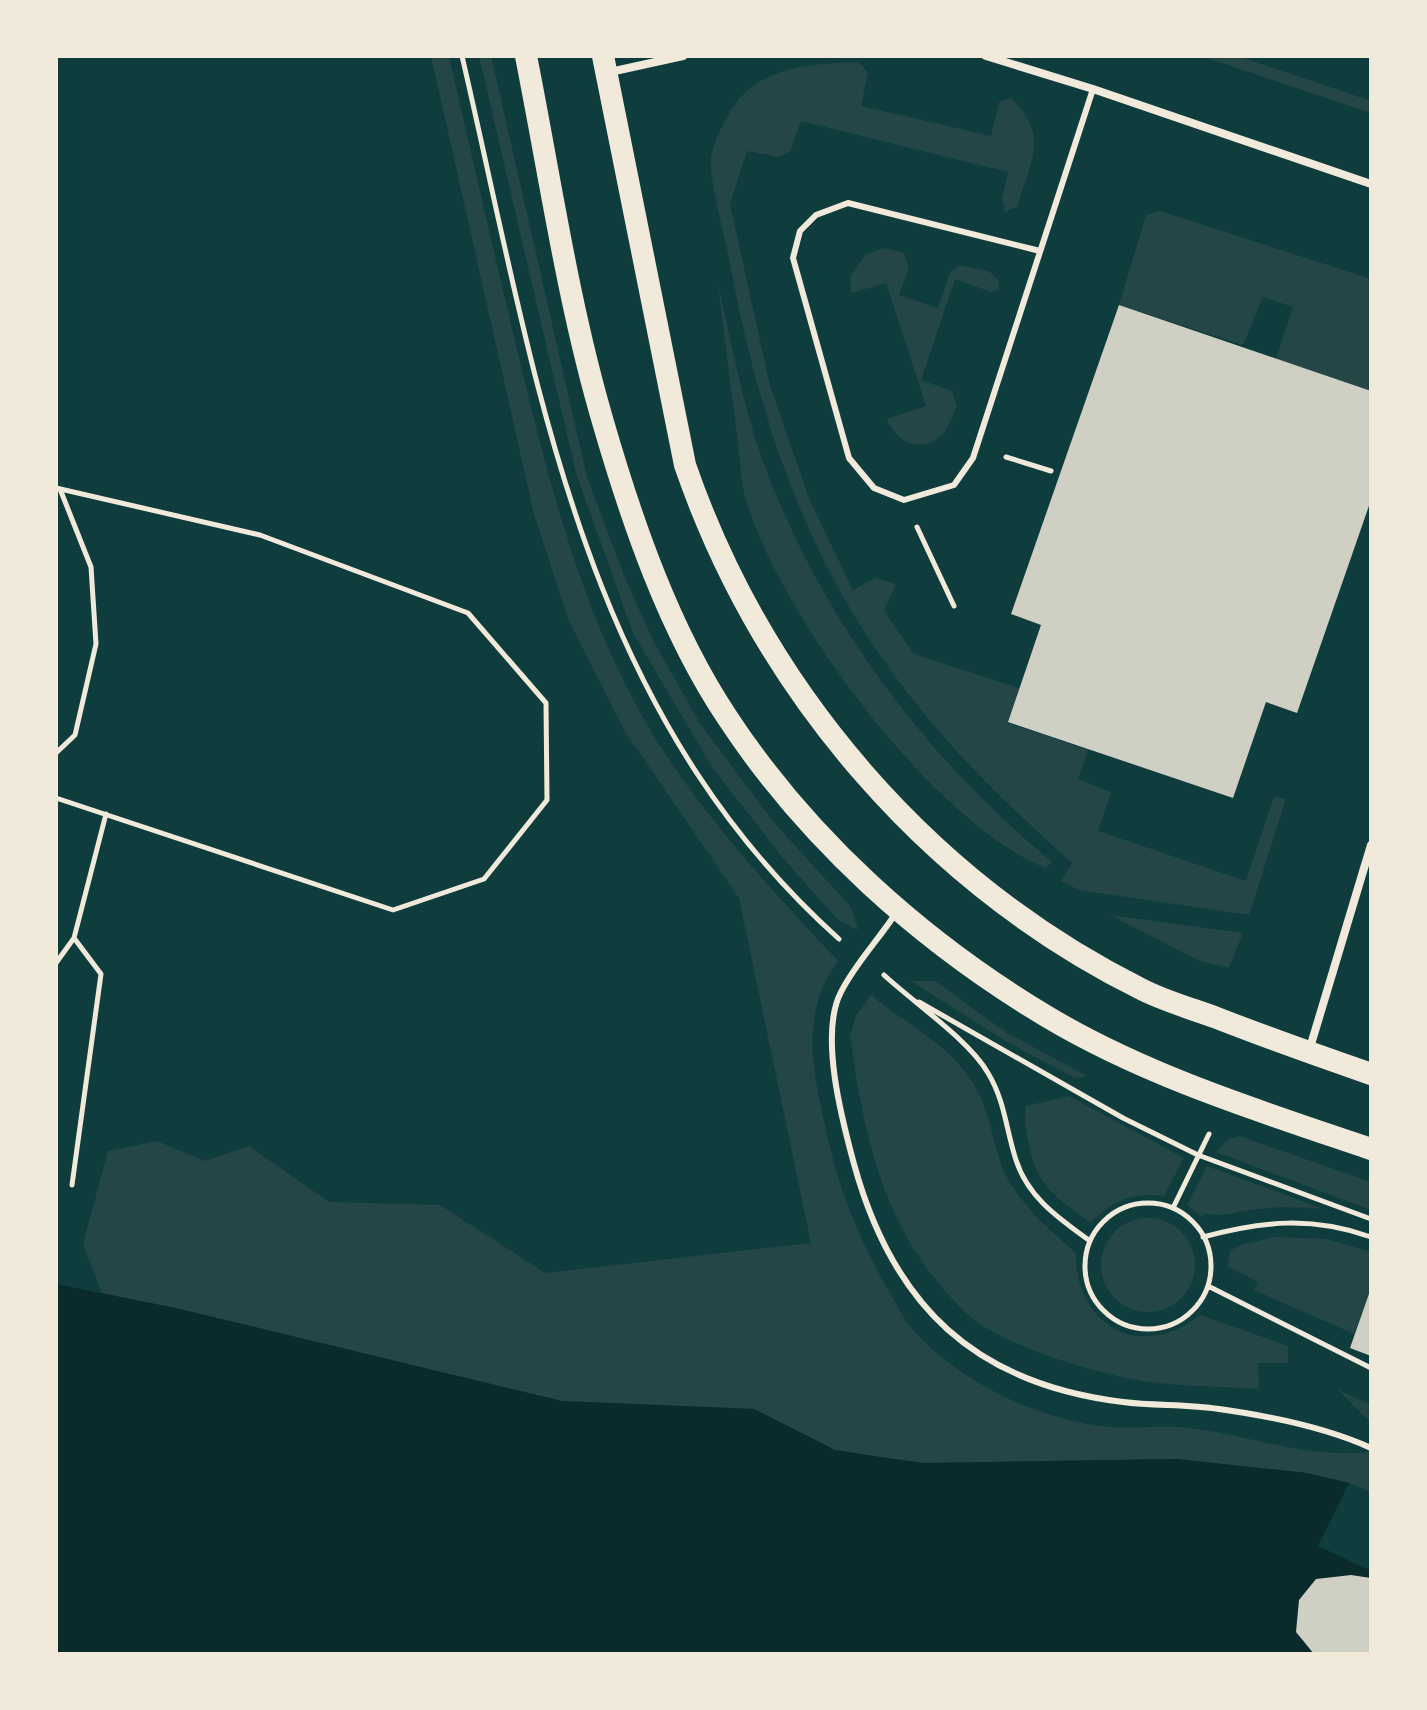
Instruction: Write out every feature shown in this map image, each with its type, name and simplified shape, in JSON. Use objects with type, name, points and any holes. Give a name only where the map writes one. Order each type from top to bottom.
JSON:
[{"type":"highway","points":[[526,56],[602,420],[636,523],[688,648],[726,716],[776,785],[835,852],[899,909],[1047,1017],[1159,1071],[1371,1149]]},
{"type":"highway","points":[[605,64],[685,465],[707,528],[738,593],[792,682],[855,765],[946,859],[995,900],[1146,991],[1371,1074]]},
{"type":"street","points":[[605,64],[683,56]]},
{"type":"street","points":[[986,56],[1093,89],[1371,184]]},
{"type":"street","points":[[1308,1053],[1371,845]]},
{"type":"lane","points":[[1040,251],[848,203],[816,215],[800,231],[793,258],[849,458],[874,488],[904,500],[954,485],[976,448],[1093,89]]},
{"type":"lane","points":[[899,909],[840,993],[833,1024],[834,1062],[848,1140],[872,1216],[915,1297],[941,1327],[990,1362],[1037,1385],[1122,1402],[1218,1409],[1311,1428],[1371,1448]]},
{"type":"path","points":[[976,448],[1051,471]]},
{"type":"path","points":[[56,753],[75,735],[96,644],[91,567],[58,488]]},
{"type":"path","points":[[56,798],[393,910],[484,879],[547,800],[546,703],[468,613],[260,535],[58,488]]},
{"type":"path","points":[[904,500],[954,606]]},
{"type":"path","points":[[56,963],[74,938],[106,814]]},
{"type":"path","points":[[72,1185],[101,974],[74,938]]},
{"type":"path","points":[[897,986],[1123,1118],[1198,1155],[1371,1219]]},
{"type":"path","points":[[909,995],[987,1070],[1003,1103],[1017,1164],[1027,1184],[1052,1212],[1090,1241]]},
{"type":"path","points":[[1173,1208],[1224,1097]]},
{"type":"path","points":[[1145,1203],[1173,1208],[1184,1214],[1203,1237],[1211,1266],[1208,1286],[1198,1304],[1182,1319],[1163,1327],[1141,1329],[1121,1324],[1103,1311],[1091,1294],[1084,1273],[1085,1252],[1107,1218],[1125,1207],[1145,1203]]},
{"type":"path","points":[[1203,1237],[1249,1225],[1300,1220],[1371,1237]]},
{"type":"path","points":[[1208,1286],[1371,1368]]},
{"type":"shaded area","points":[[431,56],[449,56],[507,309],[556,503],[612,657],[636,705],[683,780],[769,886],[838,961],[818,1001],[814,1022],[812,1043],[817,1086],[831,1152],[851,1214],[879,1274],[906,1321],[931,1348],[977,1382],[1029,1407],[1083,1423],[1110,1427],[1189,1428],[1301,1449],[1369,1452],[1370,1422],[1337,1389],[1371,1405],[1371,1493],[1349,1483],[1307,1473],[1176,1459],[924,1463],[835,1450],[754,1409],[562,1401],[102,1293],[83,1244],[108,1151],[157,1141],[205,1161],[249,1146],[329,1202],[440,1205],[545,1273],[811,1243],[739,898],[624,730],[568,619],[534,514]]},
{"type":"shaded area","points":[[479,56],[491,56],[587,477],[625,578],[653,640],[699,722],[776,825],[851,907],[858,930],[837,919],[782,857],[712,767],[633,633],[576,473]]},
{"type":"shaded area","points":[[1201,56],[1238,56],[1371,101],[1371,113]]},
{"type":"shaded area","points":[[858,62],[868,72],[861,106],[991,136],[999,102],[1011,98],[1030,125],[1034,150],[1017,207],[1005,212],[1002,199],[1008,172],[801,121],[790,152],[779,157],[747,151],[730,204],[770,386],[810,501],[853,590],[875,578],[896,584],[884,611],[914,654],[1019,688],[1008,723],[1088,750],[1078,779],[1111,792],[1098,831],[1246,881],[1274,797],[1286,799],[1249,915],[1079,890],[1061,881],[1072,863],[974,770],[929,720],[856,619],[806,523],[786,473],[754,370],[715,193],[711,157],[714,144],[733,107],[758,83],[773,75],[806,66]]},
{"type":"shaded area","points":[[1160,211],[1371,279],[1371,391],[1276,359],[1293,307],[1263,297],[1243,345],[1119,305],[1146,215]]},
{"type":"shaded area","points":[[885,248],[904,253],[909,267],[899,295],[938,308],[950,273],[958,265],[989,271],[998,280],[999,289],[991,292],[955,279],[921,380],[952,391],[957,406],[944,432],[926,444],[918,445],[903,439],[887,419],[926,406],[886,283],[851,293],[850,276],[866,254]]},
{"type":"shaded area","points":[[718,284],[757,445],[789,524],[817,579],[848,632],[920,731],[1005,821],[1052,862],[1046,868],[1002,844],[956,808],[910,762],[866,710],[791,600],[764,547],[744,492]]},
{"type":"shaded area","points":[[1110,915],[1243,933],[1229,968],[1200,961]]},
{"type":"shaded area","points":[[911,981],[935,981],[1007,1033],[1087,1076],[1075,1078],[1007,1042]]},
{"type":"shaded area","points":[[871,995],[939,1045],[973,1083],[985,1108],[1003,1170],[1031,1211],[1076,1253],[1079,1279],[1087,1301],[1099,1318],[1135,1336],[1156,1336],[1178,1329],[1200,1315],[1288,1346],[1288,1363],[1258,1363],[1259,1389],[1142,1381],[1040,1353],[997,1334],[964,1311],[915,1251],[897,1218],[872,1150],[850,1036],[856,1016]]},
{"type":"shaded area","points":[[1069,1096],[1184,1158],[1164,1196],[1142,1195],[1123,1200],[1090,1223],[1050,1191],[1033,1160],[1026,1130],[1026,1106]]},
{"type":"shaded area","points":[[1239,1136],[1371,1182],[1371,1210],[1216,1152],[1227,1140]]},
{"type":"shaded area","points":[[1207,1166],[1323,1209],[1269,1208],[1222,1215],[1205,1213],[1202,1217],[1187,1205]]},
{"type":"shaded area","points":[[1148,1218],[1166,1222],[1181,1232],[1191,1247],[1195,1265],[1191,1283],[1181,1298],[1166,1308],[1148,1312],[1130,1308],[1115,1298],[1105,1283],[1101,1265],[1105,1247],[1115,1232],[1130,1222]]},
{"type":"shaded area","points":[[1275,1237],[1327,1239],[1371,1252],[1371,1287],[1354,1334],[1254,1290],[1258,1282],[1228,1266],[1230,1251],[1240,1245]]},
{"type":"shaded area","points":[[56,1284],[176,1308],[562,1401],[754,1409],[835,1450],[880,1457],[924,1463],[1176,1459],[1307,1473],[1349,1483],[1371,1493],[1371,1654],[56,1654]]},
{"type":"pier","points":[[1349,1483],[1371,1493],[1371,1571],[1318,1546]]},
{"type":"building","points":[[1119,305],[1371,391],[1371,500],[1297,713],[1266,702],[1233,798],[1008,722],[1041,625],[1011,614]]},
{"type":"building","points":[[1371,1288],[1371,1356],[1350,1348]]},
{"type":"building","points":[[1351,1575],[1371,1578],[1371,1654],[1314,1654],[1296,1632],[1299,1600],[1316,1579]]}]
